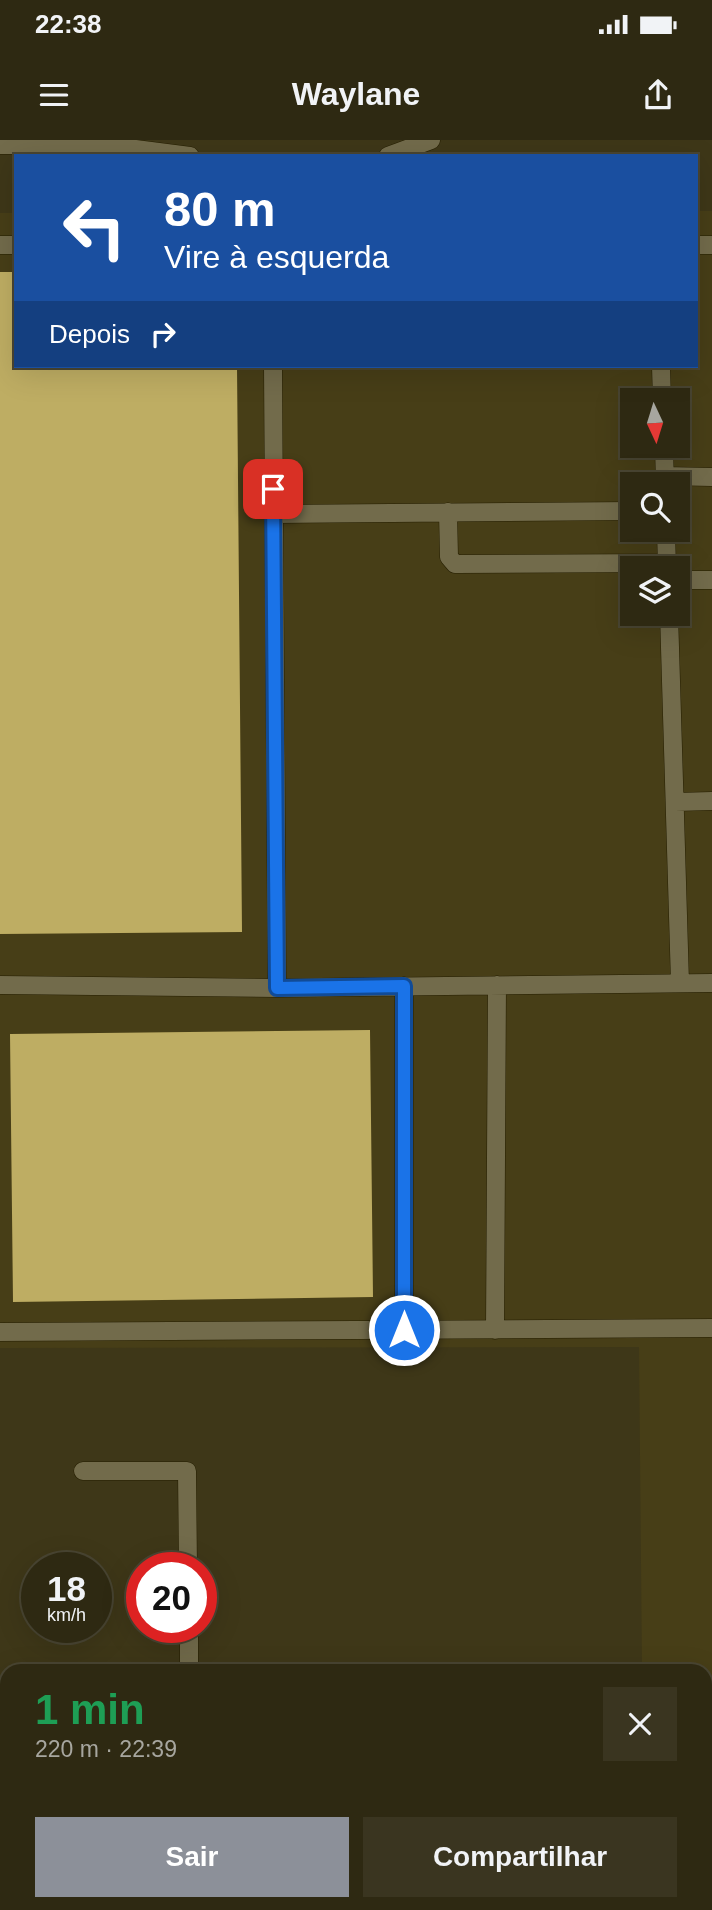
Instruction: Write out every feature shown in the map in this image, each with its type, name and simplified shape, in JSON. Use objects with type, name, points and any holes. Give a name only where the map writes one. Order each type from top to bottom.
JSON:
[{"type":"lane","points":[[393,154],[431,140]]},
{"type":"lane","points":[[0,145],[105,145],[175,154]]},
{"type":"lane","points":[[272,368],[277,988]]},
{"type":"lane","points":[[661,368],[662,388]]},
{"type":"lane","points":[[690,479],[712,477]]},
{"type":"lane","points":[[274,514],[620,511]]},
{"type":"lane","points":[[448,512],[449,557],[455,564],[620,566]]},
{"type":"lane","points":[[690,580],[712,580]]},
{"type":"lane","points":[[669,626],[680,983]]},
{"type":"lane","points":[[675,802],[712,802]]},
{"type":"lane","points":[[0,985],[277,988],[712,983]]},
{"type":"lane","points":[[495,1330],[497,985]]},
{"type":"lane","points":[[404,986],[404,1330]]},
{"type":"lane","points":[[0,1332],[712,1328]]},
{"type":"lane","points":[[83,1471],[187,1471],[188,1552]]},
{"type":"lane","points":[[189,1643],[189,1664]]},
{"type":"shaded area","points":[[698,211],[712,211],[712,1664],[642,1664],[639,1347],[0,1348],[0,213],[14,213],[14,368],[698,368]]},
{"type":"building","points":[[0,272],[14,272],[14,368],[237,368],[242,932],[0,934]]},
{"type":"building","points":[[370,1030],[373,1297],[13,1302],[10,1034]]},
{"type":"route","points":[[273,489],[277,988],[404,986],[404,1330]]}]
